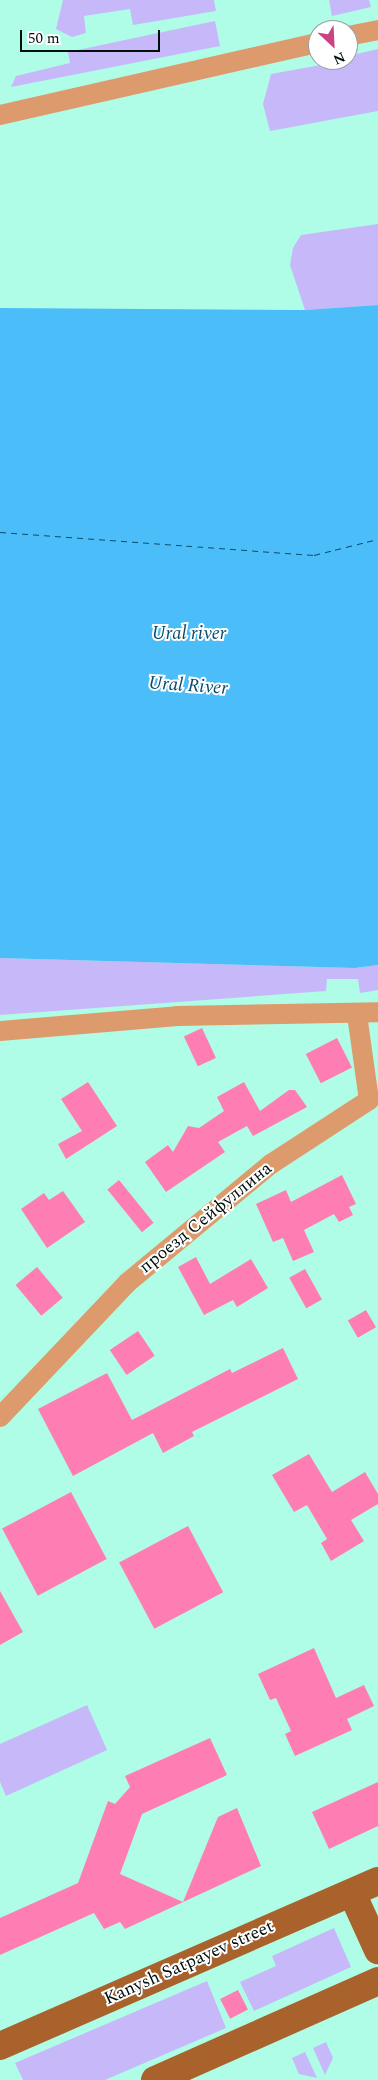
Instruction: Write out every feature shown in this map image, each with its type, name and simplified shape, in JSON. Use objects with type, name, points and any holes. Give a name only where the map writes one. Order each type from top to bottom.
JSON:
[{"type":"main road","name":"Kanysh Satpayev street","points":[[0,2046],[378,1881]]},
{"type":"main road","points":[[352,1893],[378,1950]]},
{"type":"main road","points":[[155,2080],[378,1981]]},
{"type":"street","points":[[358,34],[378,30]]},
{"type":"street","points":[[0,115],[308,45]]},
{"type":"street","points":[[0,1031],[177,1016],[357,1015],[378,1012]]},
{"type":"street","name":"проезд Сейфуллина","points":[[0,1417],[127,1283],[271,1164],[369,1100],[357,1015]]},
{"type":"shaded area","points":[[63,0],[214,0],[216,11],[133,25],[130,9],[84,16],[86,33],[72,37],[56,29]]},
{"type":"shaded area","points":[[329,0],[369,0],[371,7],[332,16]]},
{"type":"shaded area","points":[[215,21],[220,46],[11,87],[16,76],[70,63],[68,52]]},
{"type":"shaded area","points":[[378,49],[378,111],[270,131],[263,104],[271,74],[308,67],[308,70],[358,70],[358,54]]},
{"type":"shaded area","points":[[378,224],[378,305],[305,310],[290,265],[293,248],[301,235]]},
{"type":"shaded area","points":[[0,958],[355,968],[378,965],[378,990],[360,993],[358,979],[327,979],[326,991],[0,1015]]},
{"type":"shaded area","points":[[87,1705],[107,1750],[6,1796],[0,1782],[0,1744]]},
{"type":"shaded area","points":[[334,1928],[351,1967],[254,2011],[240,1982],[276,1966],[272,1956]]},
{"type":"shaded area","points":[[207,1981],[226,2028],[105,2080],[23,2080],[15,2063]]},
{"type":"shaded area","points":[[326,2042],[333,2058],[325,2075],[313,2048]]},
{"type":"shaded area","points":[[305,2052],[317,2078],[299,2074],[292,2058]]},
{"type":"water","name":"Ural river","points":[[378,305],[378,965],[355,968],[0,958],[0,308],[305,310]]},
{"type":"building","points":[[202,1028],[216,1058],[198,1066],[184,1036]]},
{"type":"building","points":[[337,1038],[352,1067],[321,1083],[306,1054]]},
{"type":"building","points":[[88,1082],[117,1126],[66,1159],[58,1144],[82,1131],[61,1099]]},
{"type":"building","points":[[244,1082],[260,1111],[289,1090],[295,1090],[307,1107],[253,1136],[247,1126],[218,1142],[225,1152],[166,1192],[145,1162],[168,1145],[173,1152],[188,1126],[199,1128],[224,1111],[217,1097]]},
{"type":"building","points":[[342,1175],[356,1204],[349,1207],[353,1215],[339,1222],[334,1214],[304,1230],[314,1252],[293,1261],[283,1238],[273,1242],[256,1204],[286,1190],[291,1202]]},
{"type":"building","points":[[119,1180],[154,1223],[142,1232],[107,1189]]},
{"type":"building","points":[[63,1191],[85,1222],[47,1248],[21,1209],[44,1193],[49,1200]]},
{"type":"building","points":[[196,1257],[210,1284],[251,1259],[268,1288],[237,1307],[233,1300],[204,1315],[178,1267]]},
{"type":"building","points":[[37,1267],[63,1298],[41,1316],[16,1285]]},
{"type":"building","points":[[305,1269],[322,1300],[306,1308],[289,1278]]},
{"type":"building","points":[[366,1310],[376,1327],[358,1338],[348,1320]]},
{"type":"building","points":[[138,1331],[155,1356],[127,1375],[110,1350]]},
{"type":"building","points":[[283,1348],[298,1379],[192,1432],[194,1436],[163,1453],[153,1433],[73,1476],[38,1409],[107,1373],[132,1420],[230,1369],[232,1373]]},
{"type":"building","points":[[309,1454],[332,1492],[365,1472],[378,1494],[378,1504],[351,1520],[364,1541],[331,1561],[321,1543],[327,1539],[307,1505],[294,1512],[272,1475]]},
{"type":"building","points":[[71,1492],[107,1559],[38,1596],[2,1529]]},
{"type":"building","points":[[188,1526],[223,1592],[154,1629],[119,1563]]},
{"type":"building","points":[[0,1591],[23,1632],[0,1645]]},
{"type":"building","points":[[314,1648],[336,1698],[364,1685],[374,1706],[347,1719],[352,1730],[295,1756],[285,1734],[291,1731],[276,1698],[270,1700],[258,1674]]},
{"type":"building","points":[[210,1738],[227,1775],[142,1814],[120,1874],[183,1902],[218,1817],[237,1808],[261,1866],[125,1929],[120,1922],[104,1929],[94,1913],[0,1955],[0,1918],[78,1883],[108,1801],[115,1804],[130,1787],[125,1776]]},
{"type":"building","points":[[378,1782],[378,1826],[329,1849],[312,1812]]},
{"type":"building","points":[[238,1990],[248,2010],[230,2019],[220,1999]]},
{"type":"ferry route","points":[[0,532],[314,555],[378,539]]},
{"type":"water label","name":"Ural River","points":[[188,686]]}]
